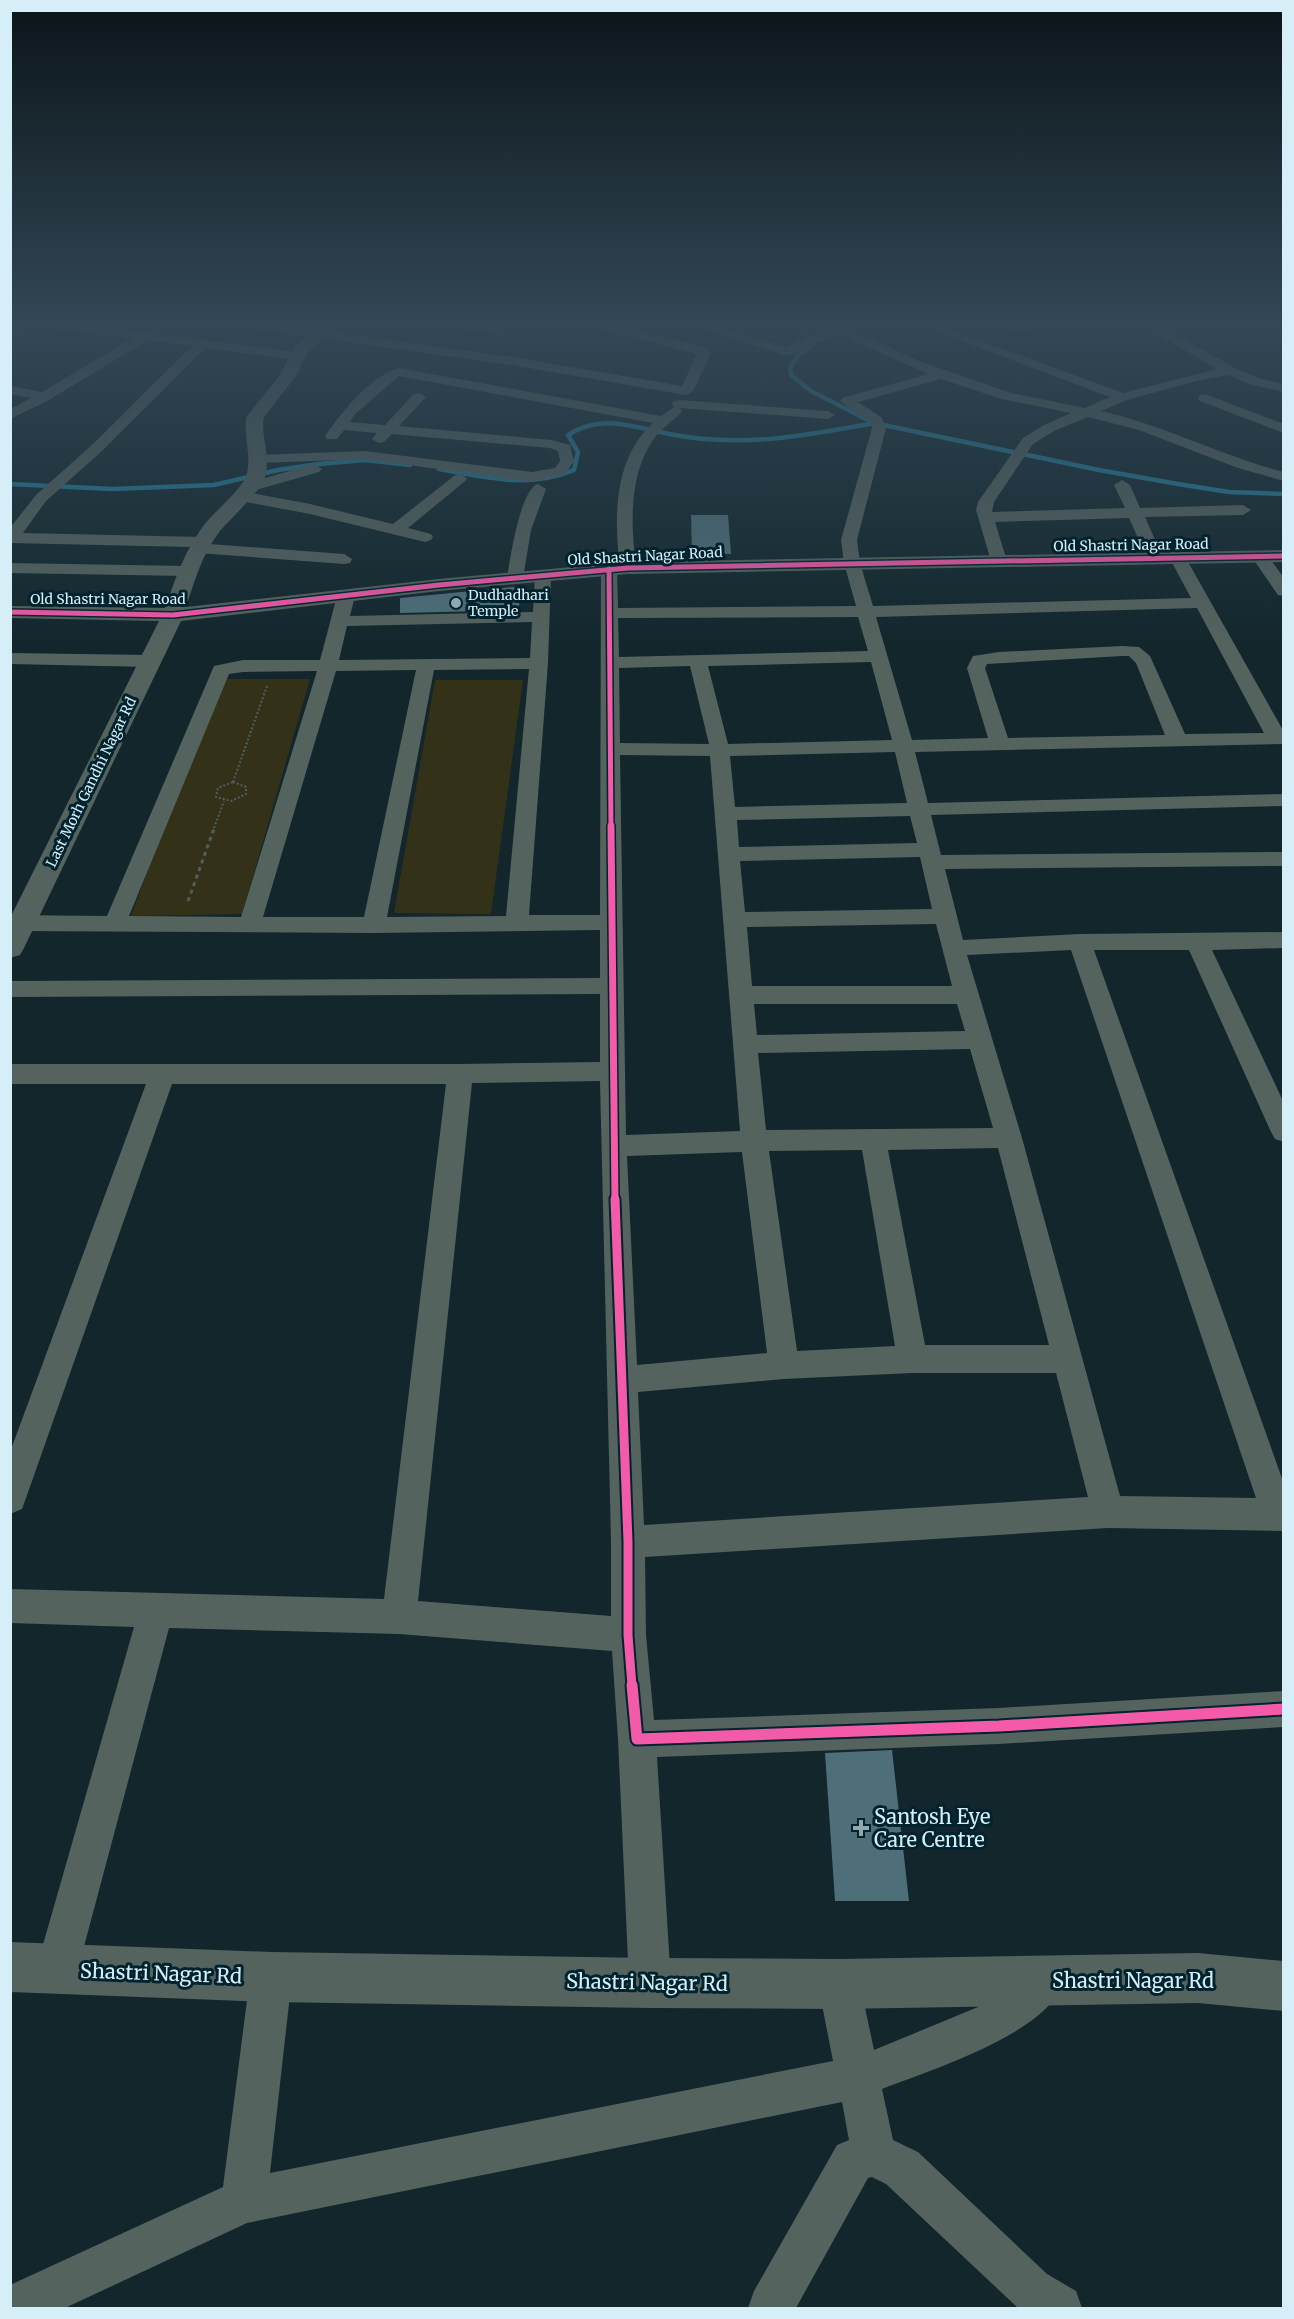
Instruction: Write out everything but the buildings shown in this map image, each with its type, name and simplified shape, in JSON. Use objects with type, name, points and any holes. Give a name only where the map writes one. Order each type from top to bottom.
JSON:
[{"type":"street","points":[[11,538],[33,508],[113,430]]},
{"type":"street","points":[[252,477],[254,430]]},
{"type":"street","points":[[315,455],[336,430]]},
{"type":"street","points":[[365,455],[386,430]]},
{"type":"street","points":[[252,477],[315,455],[365,455],[518,476],[552,474],[565,466],[567,461],[565,448],[559,445],[400,430]]},
{"type":"street","points":[[650,1983],[628,1635],[628,1542],[613,1146],[610,613],[619,568],[624,505],[636,464],[656,430]]},
{"type":"street","points":[[878,430],[851,528],[849,540],[852,562],[904,747],[953,948],[1009,1138],[1108,1512]]},
{"type":"street","points":[[999,561],[986,517],[986,502],[1019,454],[1037,435],[1047,430]]},
{"type":"street","points":[[1150,430],[1237,463],[1284,477]]},
{"type":"street","points":[[252,477],[284,475],[330,467]]},
{"type":"street","points":[[252,477],[310,509],[424,537]]},
{"type":"street","name":"Last Morh Gandhi Nagar Rd","points":[[10,948],[16,923],[173,615],[187,571],[200,545],[252,477]]},
{"type":"street","points":[[395,531],[459,479]]},
{"type":"street","points":[[1122,485],[1155,558]]},
{"type":"street","points":[[515,578],[523,530],[538,489]]},
{"type":"street","points":[[986,517],[1243,510]]},
{"type":"street","points":[[11,538],[200,545],[344,559]]},
{"type":"street","points":[[1259,556],[1284,591]]},
{"type":"street","name":"Old Shastri Nagar Road","points":[[10,612],[173,615],[619,568],[1284,556]]},
{"type":"street","points":[[611,749],[904,747],[1280,738],[1177,557]]},
{"type":"street","points":[[10,568],[187,571]]},
{"type":"street","points":[[517,923],[539,663],[543,575]]},
{"type":"street","points":[[250,923],[328,665],[346,596]]},
{"type":"street","points":[[610,613],[867,612],[1202,603]]},
{"type":"street","points":[[340,621],[541,617]]},
{"type":"street","points":[[1000,745],[976,668],[979,660],[1122,651],[1133,651],[1144,660],[1178,741]]},
{"type":"street","points":[[610,663],[877,656]]},
{"type":"street","points":[[11,659],[150,661]]},
{"type":"street","points":[[698,661],[720,750],[754,1141],[784,1365]]},
{"type":"street","points":[[115,922],[218,673],[222,670],[243,666],[539,663]]},
{"type":"street","points":[[374,925],[426,664]]},
{"type":"street","points":[[726,814],[1284,800]]},
{"type":"street","points":[[729,854],[1284,859]]},
{"type":"street","points":[[735,920],[946,916]]},
{"type":"street","points":[[16,923],[374,925],[612,922]]},
{"type":"street","points":[[953,948],[1080,942],[1284,940]]},
{"type":"street","points":[[628,1542],[1108,1512],[1281,1515],[1080,942]]},
{"type":"street","points":[[1197,942],[1284,1132]]},
{"type":"street","points":[[10,988],[612,986]]},
{"type":"street","points":[[741,995],[968,995]]},
{"type":"street","points":[[745,1044],[979,1040]]},
{"type":"street","points":[[10,1074],[460,1074],[612,1071]]},
{"type":"street","points":[[399,1617],[460,1074]]},
{"type":"street","points":[[10,1498],[162,1075]]},
{"type":"street","points":[[613,1146],[754,1141],[1009,1138]]},
{"type":"street","points":[[873,1139],[912,1359]]},
{"type":"street","points":[[621,1380],[784,1365],[912,1359],[1068,1359]]},
{"type":"street","points":[[10,1606],[399,1617],[628,1635]]},
{"type":"street","points":[[34,1968],[156,1610]]},
{"type":"street","points":[[636,1739],[999,1726],[1284,1709]]},
{"type":"street","name":"Shastri Nagar Rd","points":[[34,1968],[271,1977],[650,1983],[839,1984],[1198,1978],[1284,1986]]},
{"type":"street","points":[[244,2201],[271,1977]]},
{"type":"street","points":[[14,2308],[244,2201],[859,2077],[993,2022],[1049,1980]]},
{"type":"street","points":[[839,1984],[874,2154]]},
{"type":"street","points":[[771,2308],[853,2161],[874,2154],[902,2168],[1037,2302]]},
{"type":"path","points":[[233,782],[268,683]]},
{"type":"path","points":[[233,782],[246,787],[246,794],[238,800],[224,801],[216,797],[215,792],[222,785],[233,782]]},
{"type":"path","points":[[186,907],[224,801]]},
{"type":"shaded area","points":[[219,679],[310,679],[242,914],[131,916]]},
{"type":"shaded area","points":[[435,680],[523,680],[491,914],[394,913]]},
{"type":"waterway","points":[[439,469],[507,480],[557,476],[574,470],[578,452],[568,435],[576,430]]},
{"type":"waterway","points":[[653,430],[721,440],[772,439],[833,430]]},
{"type":"waterway","points":[[909,430],[1178,484],[1229,492],[1284,494]]},
{"type":"waterway","points":[[10,484],[112,489],[214,485],[278,470],[318,464],[365,460],[410,465]]},
{"type":"cycle path","points":[[10,612],[173,615],[439,585],[628,568],[1284,556]]},
{"type":"cycle path","points":[[609,569],[613,1146],[628,1542],[628,1635],[637,1739],[999,1726],[1284,1709]]},
{"type":"place","name":"Dudhadhari Temple","points":[[456,603]]},
{"type":"place","name":"Santosh Eye Care Centre","points":[[861,1828]]}]
